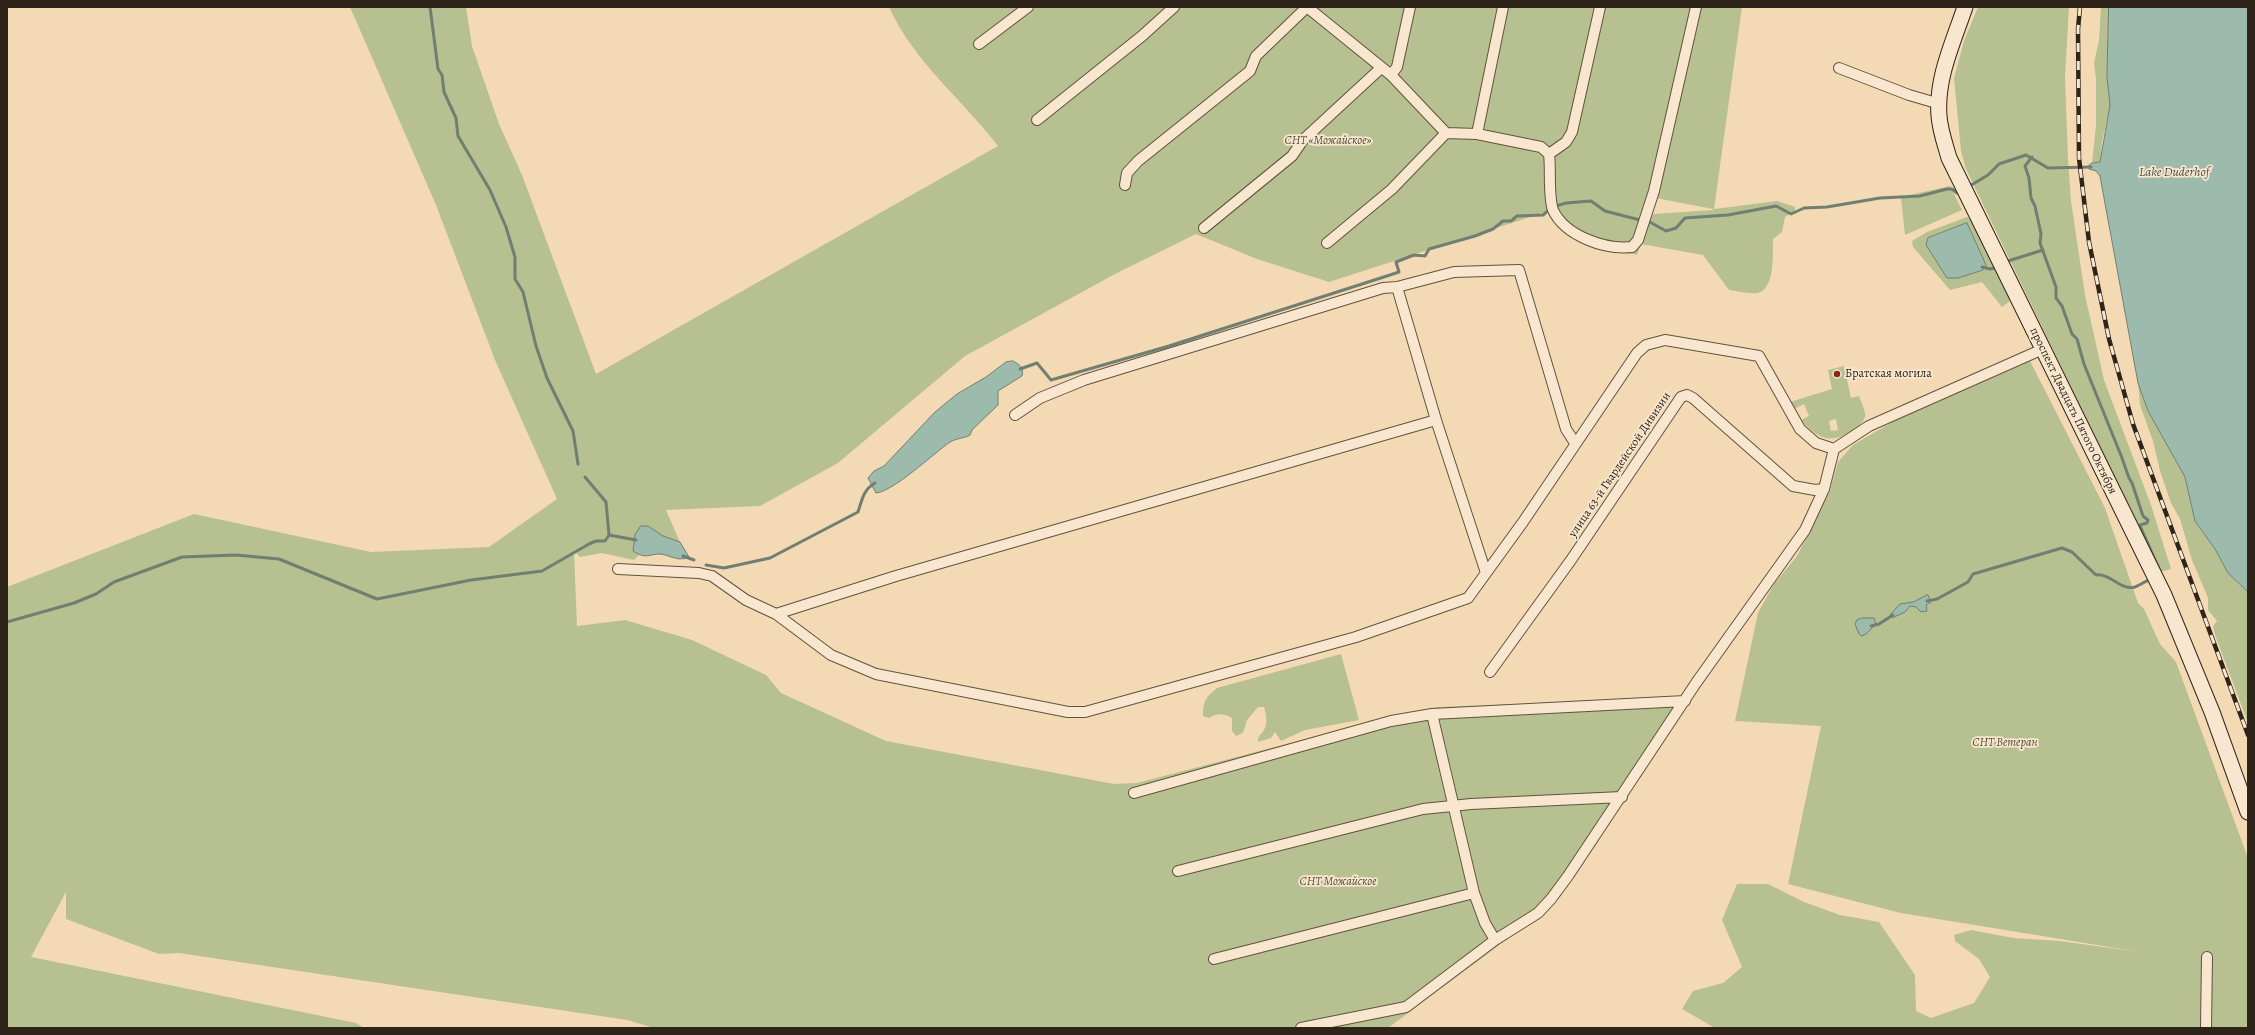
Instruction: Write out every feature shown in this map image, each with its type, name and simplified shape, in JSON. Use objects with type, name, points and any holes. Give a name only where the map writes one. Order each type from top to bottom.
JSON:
[{"type":"street","points":[[979,44],[1028,7]]},
{"type":"street","points":[[1037,120],[1142,36],[1174,7]]},
{"type":"street","points":[[1126,185],[1127,173],[1138,161],[1250,71],[1256,56],[1307,7],[1391,75],[1446,133],[1477,134],[1541,147],[1549,154],[1553,208],[1563,226],[1582,237],[1619,249],[1632,248],[1638,240],[1654,191],[1696,7]]},
{"type":"street","points":[[1391,75],[1397,67],[1410,7]]},
{"type":"street","points":[[1477,134],[1503,7]]},
{"type":"street","points":[[1549,154],[1566,142],[1572,132],[1600,7]]},
{"type":"street","name":"проспект Двадцать Пятого Октября","points":[[1963,8],[1940,83],[1939,116],[1949,158],[2164,595],[2212,712],[2248,812]]},
{"type":"street","points":[[1204,228],[1292,156],[1303,140],[1381,68]]},
{"type":"street","points":[[1839,68],[1940,104]]},
{"type":"street","points":[[1327,243],[1392,189],[1446,133]]},
{"type":"street","points":[[1015,415],[1040,398],[1084,380],[1383,288],[1397,287],[1454,272],[1519,270],[1566,429],[1575,443]]},
{"type":"street","points":[[1397,287],[1436,420],[1486,572]]},
{"type":"street","points":[[618,569],[706,574],[712,576],[746,600],[776,614],[831,656],[876,674],[1068,712],[1085,712],[1356,637],[1468,598],[1523,522],[1637,352],[1646,345],[1665,340],[1759,356],[1800,429],[1816,443],[1834,449]]},
{"type":"street","points":[[1301,1028],[1406,1007],[1495,940],[1538,913],[1551,900],[1622,797],[1696,683],[1805,530],[1824,489],[1834,449],[1869,426],[2043,349]]},
{"type":"street","name":"улица 63-й Гвардейской Дивизии","points":[[1490,672],[1571,560],[1681,397],[1687,395],[1693,398],[1793,486],[1815,490],[1824,489]]},
{"type":"street","points":[[776,614],[903,574],[1436,420]]},
{"type":"street","points":[[1134,793],[1392,721],[1432,714],[1685,701]]},
{"type":"street","points":[[1432,714],[1474,893],[1485,923],[1495,940]]},
{"type":"street","points":[[1178,871],[1423,810],[1454,805],[1622,797]]},
{"type":"street","points":[[1214,959],[1474,893]]},
{"type":"street","points":[[2206,1028],[2207,958]]},
{"type":"green space","points":[[350,7],[466,7],[472,46],[499,124],[522,175],[596,374],[998,146],[925,63],[899,27],[889,7],[1742,7],[1714,209],[1777,201],[1795,207],[1795,211],[1785,217],[1782,232],[1773,239],[1772,270],[1770,278],[1763,291],[1757,293],[1729,290],[1703,255],[1641,244],[1637,255],[1583,241],[1552,210],[1329,282],[1257,259],[1196,234],[1115,274],[965,356],[838,463],[760,506],[666,510],[680,542],[663,536],[648,526],[633,551],[639,555],[634,560],[602,553],[580,557],[574,551],[577,626],[625,620],[692,640],[766,675],[781,693],[886,741],[1114,784],[1137,783],[1386,718],[1438,707],[1682,698],[1689,702],[1553,905],[1388,1028],[654,1028],[627,1020],[179,953],[159,954],[66,919],[66,892],[31,957],[356,1023],[364,1028],[7,1028],[7,587],[194,514],[371,552],[489,547],[557,499],[495,360],[436,205]],"holes":[[[1656,198],[1713,209],[1654,214],[1650,216]]]},
{"type":"green space","points":[[1978,7],[2069,7],[2065,77],[2068,159],[2071,201],[2085,295],[2104,380],[2151,505],[2171,569],[2160,572],[1966,169],[1961,151],[1954,78],[1964,41]]},
{"type":"green space","points":[[2101,7],[2109,7],[2107,77],[2110,105],[2102,142],[2100,162],[2092,163],[2096,125],[2096,79],[2094,63],[2099,40]]},
{"type":"green space","points":[[1950,186],[1962,210],[1905,235],[1901,197]]},
{"type":"green space","points":[[1967,217],[1971,220],[2010,301],[2002,307],[1982,282],[1950,290],[1913,247],[1912,241],[1927,232]],"holes":[[[1967,223],[1986,265],[1983,270],[1958,278],[1947,278],[1928,238]]]},
{"type":"green space","name":"СНТ Ветеран","points":[[2030,361],[2105,508],[2138,603],[2144,609],[2160,644],[2176,662],[2248,858],[2248,1028],[1715,1028],[1682,1009],[1693,991],[1723,983],[1742,967],[1722,920],[1737,884],[1768,884],[1804,902],[1840,915],[1879,922],[1915,975],[1916,1011],[1931,1018],[1974,1003],[1990,977],[1979,959],[1955,941],[1954,935],[1971,930],[2013,938],[2060,941],[2140,952],[1901,913],[1788,884],[1821,726],[1735,721],[1758,613],[1774,584],[1797,556],[1830,491],[1838,462],[1853,445],[1894,421]]},
{"type":"green space","points":[[1844,366],[1851,398],[1859,396],[1864,409],[1865,417],[1860,425],[1844,435],[1825,438],[1813,432],[1801,420],[1809,416],[1804,404],[1794,409],[1790,402],[1832,389],[1828,370]],"holes":[[[1836,419],[1838,430],[1831,431],[1829,421]]]},
{"type":"green space","points":[[2138,383],[2148,411],[2185,477],[2195,521],[2215,549],[2228,573],[2248,592],[2248,723],[2215,635],[2213,626],[2217,621],[2208,610],[2208,598],[2192,560],[2180,519],[2171,503],[2160,471],[2153,441],[2140,405]]},
{"type":"green space","points":[[1341,654],[1359,720],[1305,730],[1281,741],[1275,732],[1271,738],[1258,742],[1259,736],[1266,725],[1264,707],[1258,707],[1247,720],[1243,733],[1236,736],[1232,731],[1232,718],[1220,714],[1209,718],[1203,716],[1206,700],[1217,688]]},
{"type":"water","name":"Lake Duderhof","points":[[2109,7],[2248,7],[2248,592],[2228,573],[2215,549],[2195,521],[2185,477],[2148,411],[2138,383],[2100,176],[2096,171],[2089,169],[2089,165],[2092,163],[2100,162],[2110,105],[2107,77]]},
{"type":"water","points":[[1967,223],[1986,265],[1983,270],[1958,278],[1947,278],[1926,245],[1928,238]]},
{"type":"water","points":[[1013,361],[1021,367],[1022,376],[998,391],[998,405],[972,430],[970,435],[950,442],[893,486],[876,493],[868,478],[874,471],[884,466],[935,412],[957,394],[986,377],[1006,362]]},
{"type":"water","points":[[641,526],[648,526],[663,536],[680,542],[689,557],[680,559],[661,554],[645,556],[633,551],[635,535]]},
{"type":"water","points":[[1928,595],[1931,602],[1926,605],[1927,611],[1921,612],[1916,607],[1910,606],[1905,612],[1892,618],[1890,615],[1900,604],[1913,602]]},
{"type":"water","points":[[1863,618],[1874,618],[1876,624],[1862,636],[1859,634],[1855,624],[1857,620]]},
{"type":"waterway","points":[[430,7],[438,69],[442,75],[444,92],[456,118],[458,136],[490,190],[506,227],[515,257],[515,279],[523,292],[536,346],[547,378],[573,431],[578,464]]},
{"type":"waterway","points":[[1968,187],[1988,175],[1999,164],[2026,155],[2048,168],[2091,167]]},
{"type":"waterway","points":[[2032,157],[2025,166],[2029,178],[2031,198],[2035,206],[2041,234],[2040,243],[2056,287],[2056,298],[2062,306],[2072,334],[2077,339],[2084,364],[2132,483],[2143,516],[2148,520],[2147,523],[2140,525],[2159,569]]},
{"type":"waterway","points":[[1648,221],[1666,231],[1676,228],[1685,218],[1728,215],[1776,206],[1791,214],[1804,208],[1827,207],[1880,198],[1920,196],[1947,189],[1952,189],[1957,193]]},
{"type":"waterway","points":[[1556,206],[1566,203],[1591,201],[1605,211],[1640,220]]},
{"type":"waterway","points":[[1020,369],[1037,363],[1051,380],[1169,346],[1399,272],[1396,262],[1414,255],[1425,256],[1429,249],[1475,236],[1493,229],[1503,221],[1511,221],[1517,216],[1543,215],[1550,209]]},
{"type":"waterway","points":[[2008,261],[2043,250]]},
{"type":"waterway","points":[[1982,267],[1990,269],[1994,268]]},
{"type":"waterway","points":[[7,622],[74,603],[96,594],[114,582],[182,557],[236,555],[279,559],[377,599],[471,580],[542,571],[589,544],[596,541],[605,541],[609,535],[606,502],[585,477]]},
{"type":"waterway","points":[[706,565],[724,568],[770,558],[858,512],[865,492],[875,483]]},
{"type":"waterway","points":[[609,535],[636,540]]},
{"type":"waterway","points":[[1927,601],[1937,599],[1968,582],[1973,574],[2062,548],[2072,552],[2096,575],[2106,577],[2125,587],[2135,587],[2149,580]]},
{"type":"waterway","points":[[683,556],[694,560]]},
{"type":"waterway","points":[[1871,626],[1879,624],[1893,615]]},
{"type":"railway","points":[[2080,7],[2078,29],[2079,158],[2089,242],[2109,339],[2133,424],[2248,735]]},
{"type":"place","name":"Братская могила","points":[[1837,374]]},
{"type":"park label","name":"СНТ «Можайское»","points":[[1328,141]]},
{"type":"park label","name":"СНТ Можайское","points":[[1338,882]]}]
